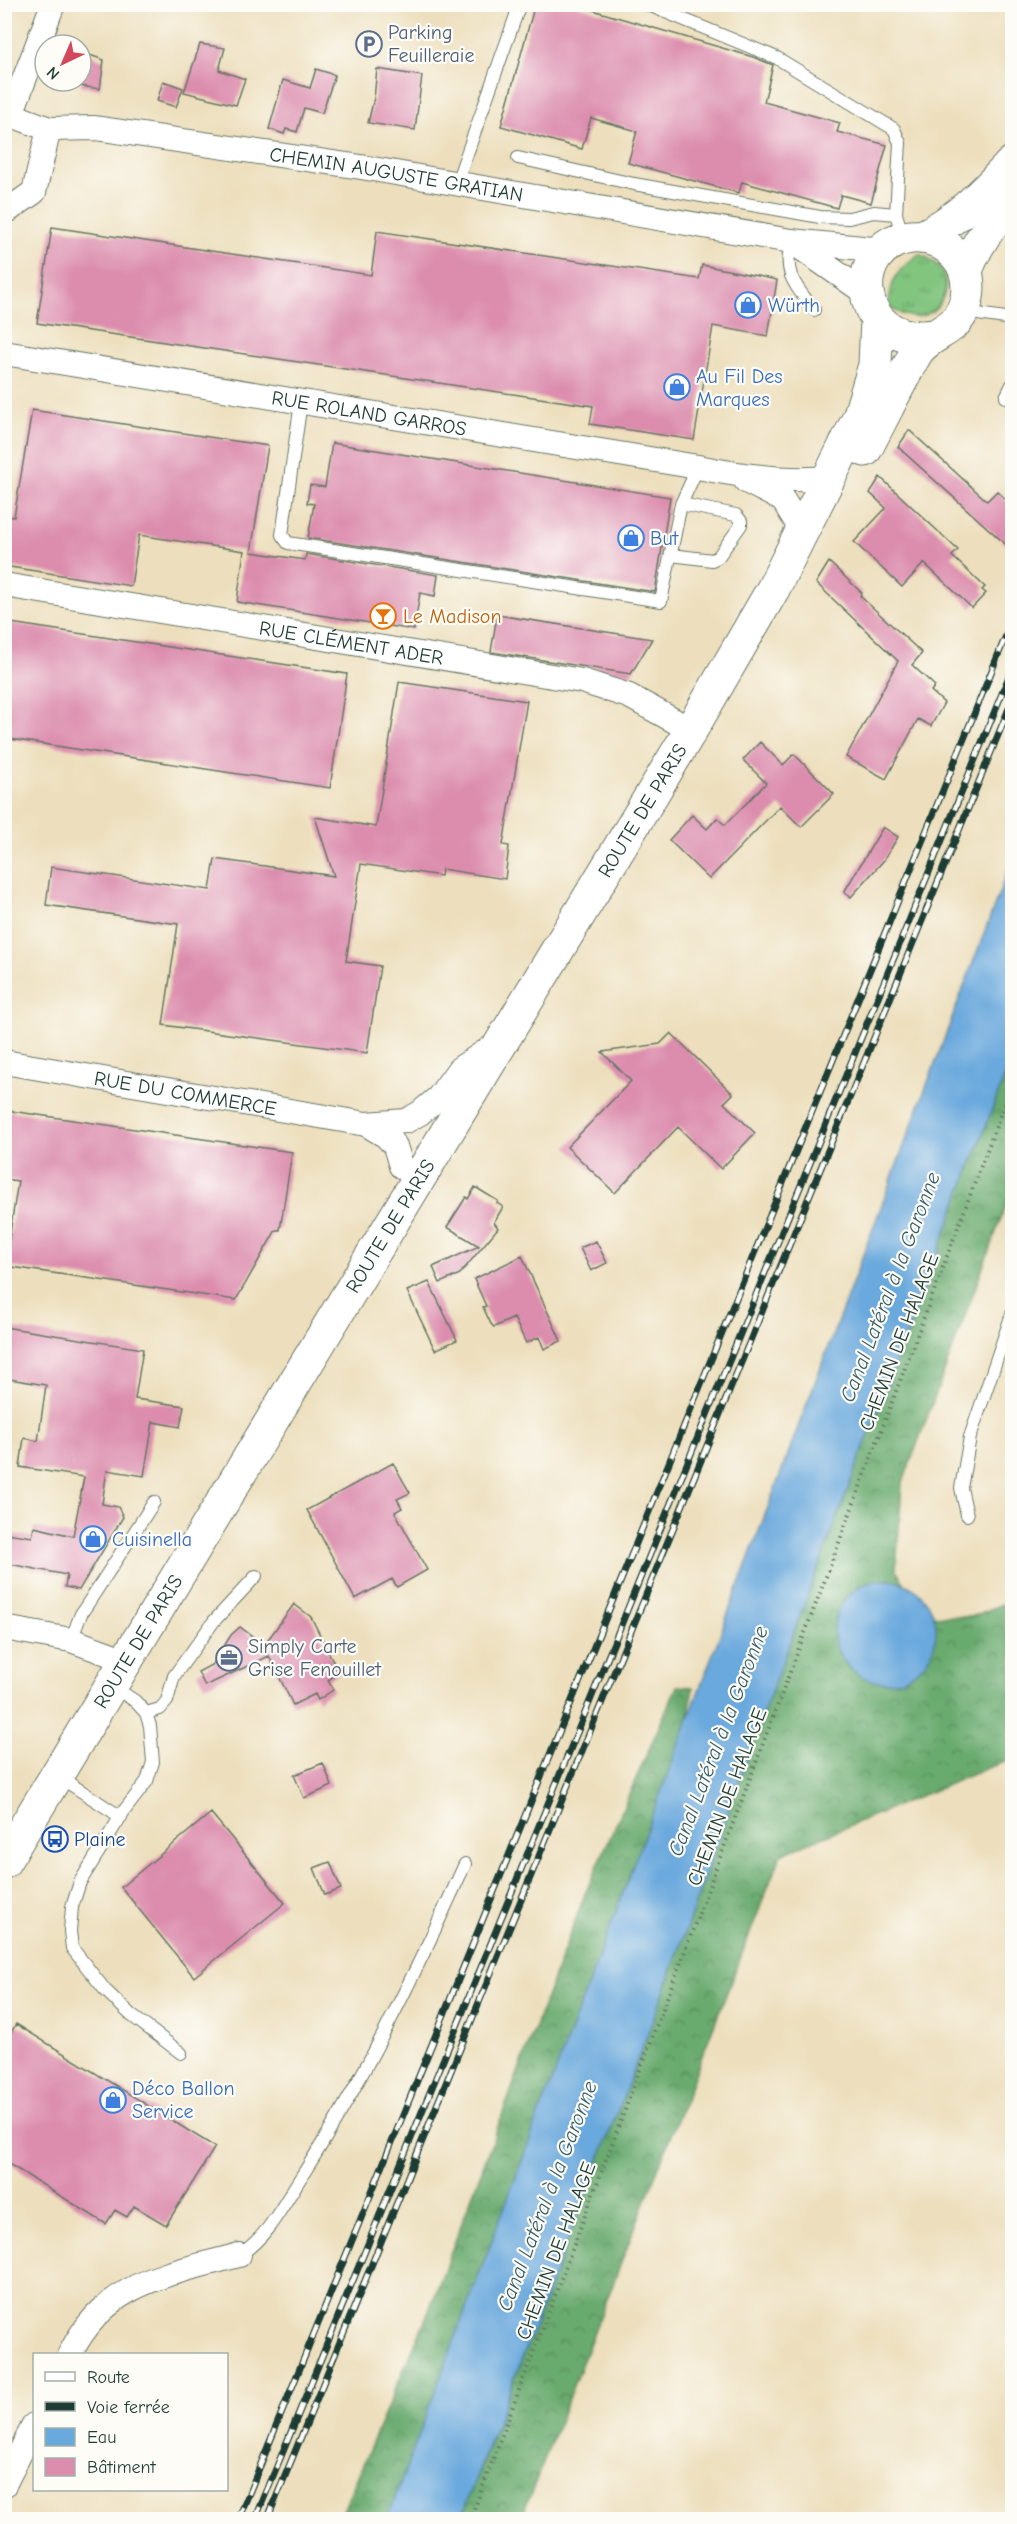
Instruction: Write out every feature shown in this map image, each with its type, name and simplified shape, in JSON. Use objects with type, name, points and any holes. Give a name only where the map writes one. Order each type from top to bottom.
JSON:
[{"type":"main road","points":[[901,235],[942,227],[963,211],[1012,163]]},
{"type":"main road","points":[[966,271],[985,233],[1012,197]]},
{"type":"main road","points":[[901,235],[936,240],[959,258],[966,271],[968,285],[963,311]]},
{"type":"main road","name":"ROUTE DE PARIS","points":[[4,1862],[691,730],[773,589],[859,418],[875,365],[872,306],[867,278],[873,262],[901,235]]},
{"type":"main road","points":[[872,306],[888,330],[918,339],[933,336]]},
{"type":"main road","name":"ROUTE DE PARIS","points":[[773,589],[815,532],[864,452],[918,350],[933,336],[945,331],[963,311]]},
{"type":"street","points":[[8,113],[53,4]]},
{"type":"street","name":"CHEMIN AUGUSTE GRATIAN","points":[[8,113],[49,129],[95,128],[457,182],[791,241],[901,235]]},
{"type":"street","points":[[4,213],[34,192],[49,129]]},
{"type":"street","name":"CHEMIN AUGUSTE GRATIAN","points":[[791,241],[872,306]]},
{"type":"street","name":"RUE ROLAND GARROS","points":[[4,353],[698,467],[736,476],[811,480],[830,478]]},
{"type":"street","name":"RUE ROLAND GARROS","points":[[736,476],[783,500],[802,531]]},
{"type":"street","name":"RUE CLÉMENT ADER","points":[[4,585],[582,681],[629,696],[691,730]]},
{"type":"street","name":"RUE DU COMMERCE","points":[[4,1062],[366,1124],[406,1121],[420,1113],[438,1098],[459,1069],[501,1041]]},
{"type":"street","name":"RUE DU COMMERCE","points":[[366,1124],[386,1136],[394,1146],[401,1166],[419,1177]]},
{"type":"street","points":[[4,1628],[71,1640],[118,1673]]},
{"type":"street","points":[[71,2353],[94,2318],[120,2294],[148,2281],[239,2254]]},
{"type":"street","points":[[4,2485],[33,2427]]},
{"type":"lane","points":[[457,182],[520,4]]},
{"type":"lane","points":[[646,4],[777,58],[894,129],[900,143],[901,235]]},
{"type":"lane","points":[[518,158],[634,184],[820,217],[849,218],[874,212],[901,235]]},
{"type":"lane","points":[[791,241],[788,255],[791,280],[814,310]]},
{"type":"lane","points":[[963,311],[1012,319]]},
{"type":"lane","points":[[1006,397],[1012,385]]},
{"type":"lane","points":[[301,402],[282,535],[288,543],[661,601],[681,504],[698,467]]},
{"type":"lane","points":[[671,555],[712,560],[718,557],[741,525],[736,515],[681,504]]},
{"type":"lane","points":[[967,1515],[961,1488],[970,1437],[1012,1314]]},
{"type":"lane","points":[[71,1640],[81,1614],[154,1502]]},
{"type":"lane","points":[[146,1713],[160,1709],[167,1701],[174,1676],[214,1622],[256,1576]]},
{"type":"lane","points":[[118,1673],[135,1701],[146,1713],[150,1726],[153,1762],[147,1781],[80,1882],[72,1907],[70,1931],[72,1948],[105,1990],[132,2015],[181,2053]]},
{"type":"lane","points":[[57,1776],[121,1817]]},
{"type":"lane","points":[[239,2254],[253,2246],[267,2229],[318,2152],[417,1971],[465,1863]]},
{"type":"path","name":"CHEMIN DE HALAGE","points":[[470,2520],[1012,1084]]},
{"type":"green space","points":[[919,254],[935,263],[944,275],[945,289],[941,301],[932,311],[920,316],[905,315],[889,306],[889,297],[896,276]]},
{"type":"green space","points":[[1012,1057],[1012,1189],[902,1485],[896,1570],[923,1615],[971,1617],[1012,1600],[1012,1760],[990,1767],[781,1854],[521,2519],[460,2520],[662,1997],[765,1708]]},
{"type":"green space","points":[[677,1686],[693,1687],[688,1721],[387,2519],[339,2520],[428,2313],[585,1894]]},
{"type":"water","name":"Canal Latéral à la Garonne","points":[[1012,859],[1012,1057],[765,1708],[662,1997],[460,2519],[387,2519]]},
{"type":"water","points":[[885,1580],[905,1584],[921,1595],[932,1611],[936,1631],[932,1651],[921,1667],[905,1678],[885,1682],[865,1678],[849,1667],[838,1651],[834,1631],[838,1611],[849,1595],[865,1584]]},
{"type":"building","points":[[535,4],[572,4],[753,57],[773,65],[764,102],[840,123],[837,132],[887,145],[871,203],[841,195],[837,208],[742,182],[739,193],[628,163],[637,131],[591,118],[582,149],[501,126]]},
{"type":"building","points":[[200,44],[225,48],[219,70],[245,79],[236,105],[184,92]]},
{"type":"building","points":[[93,56],[104,60],[100,89],[93,88]]},
{"type":"building","points":[[316,69],[335,75],[322,113],[304,108],[297,132],[286,129],[284,134],[269,129],[283,80],[310,88]]},
{"type":"building","points":[[377,69],[422,76],[415,130],[368,123],[374,98]]},
{"type":"building","points":[[163,81],[183,88],[176,107],[157,101]]},
{"type":"building","points":[[52,227],[371,275],[377,231],[699,279],[702,265],[777,280],[768,336],[713,326],[694,440],[590,424],[593,406],[37,323]]},
{"type":"building","points":[[32,410],[268,446],[251,552],[305,560],[306,554],[438,575],[435,596],[420,593],[414,630],[237,602],[244,551],[139,535],[131,586],[4,566],[4,515],[14,517]]},
{"type":"building","points":[[909,430],[987,501],[997,491],[1012,505],[1012,550],[898,447]]},
{"type":"building","points":[[332,443],[670,497],[655,592],[308,538],[314,504],[307,503],[310,485],[325,487]]},
{"type":"building","points":[[880,477],[958,550],[952,556],[985,587],[982,590],[986,593],[972,608],[924,563],[902,587],[854,542],[886,508],[870,493]]},
{"type":"building","points":[[829,562],[862,593],[860,596],[922,653],[912,665],[935,686],[931,691],[944,703],[931,726],[918,719],[886,779],[846,757],[898,661],[816,583]]},
{"type":"building","points":[[497,615],[652,639],[631,674],[491,652]]},
{"type":"building","points":[[4,622],[347,674],[330,788],[4,738]]},
{"type":"building","points":[[399,682],[527,701],[503,845],[509,846],[505,879],[442,869],[441,876],[361,864],[346,961],[380,966],[367,1053],[163,1025],[178,924],[46,905],[51,867],[210,890],[215,859],[334,876],[315,817],[376,827]]},
{"type":"building","points":[[760,742],[783,765],[794,754],[834,794],[801,827],[780,806],[709,879],[669,840],[692,815],[707,829],[717,818],[725,825],[766,783],[743,760]]},
{"type":"building","points":[[883,827],[898,837],[884,860],[851,897],[844,892]]},
{"type":"building","points":[[671,1033],[733,1094],[724,1103],[755,1133],[721,1169],[678,1127],[615,1193],[567,1147],[631,1081],[602,1052],[660,1044]]},
{"type":"building","points":[[4,1110],[292,1152],[280,1230],[276,1230],[236,1300],[5,1266],[18,1181],[4,1179]]},
{"type":"building","points":[[475,1187],[498,1201],[497,1203],[503,1207],[494,1222],[498,1228],[460,1274],[440,1283],[433,1267],[479,1246],[447,1227]]},
{"type":"building","points":[[596,1241],[607,1263],[591,1271],[580,1248]]},
{"type":"building","points":[[522,1256],[561,1341],[544,1349],[539,1337],[526,1343],[514,1318],[494,1327],[491,1324],[474,1279]]},
{"type":"building","points":[[429,1282],[457,1340],[435,1350],[407,1291]]},
{"type":"building","points":[[4,1327],[143,1349],[135,1399],[184,1406],[180,1427],[153,1422],[144,1476],[107,1470],[102,1504],[118,1507],[123,1517],[79,1590],[65,1587],[67,1575],[4,1563],[7,1533],[32,1537],[34,1527],[73,1536],[84,1477],[20,1467],[24,1438],[38,1441],[46,1385],[4,1378]]},
{"type":"building","points":[[393,1463],[410,1493],[397,1499],[402,1508],[395,1512],[427,1570],[397,1587],[392,1579],[355,1599],[307,1510]]},
{"type":"building","points":[[294,1604],[311,1617],[339,1673],[328,1680],[333,1690],[318,1700],[315,1694],[293,1705],[269,1656],[205,1686],[198,1672],[213,1664],[231,1635],[240,1627],[264,1645]]},
{"type":"building","points":[[323,1763],[332,1786],[304,1798],[294,1775]]},
{"type":"building","points":[[211,1813],[285,1903],[194,1977],[121,1887]]},
{"type":"building","points":[[330,1862],[341,1889],[325,1895],[314,1868]]},
{"type":"building","points":[[16,2024],[215,2147],[166,2225],[134,2206],[127,2217],[115,2210],[106,2224],[4,2161],[4,2044]]},
{"type":"railway","points":[[238,2520],[1012,621]]},
{"type":"railway","points":[[255,2520],[1012,669]]},
{"type":"railway","points":[[267,2520],[1012,701]]},
{"type":"place","name":"Parking Feuilleraie","points":[[369,44]]},
{"type":"place","name":"Würth","points":[[748,305]]},
{"type":"place","name":"Au Fil Des Marques","points":[[677,387]]},
{"type":"place","name":"But","points":[[631,538]]},
{"type":"place","name":"Le Madison","points":[[383,616]]},
{"type":"place","name":"Cuisinella","points":[[93,1539]]},
{"type":"place","name":"Simply Carte Grise Fenouillet","points":[[229,1658]]},
{"type":"place","name":"Plaine","points":[[55,1839]]},
{"type":"place","name":"Déco Ballon Service","points":[[113,2100]]}]
